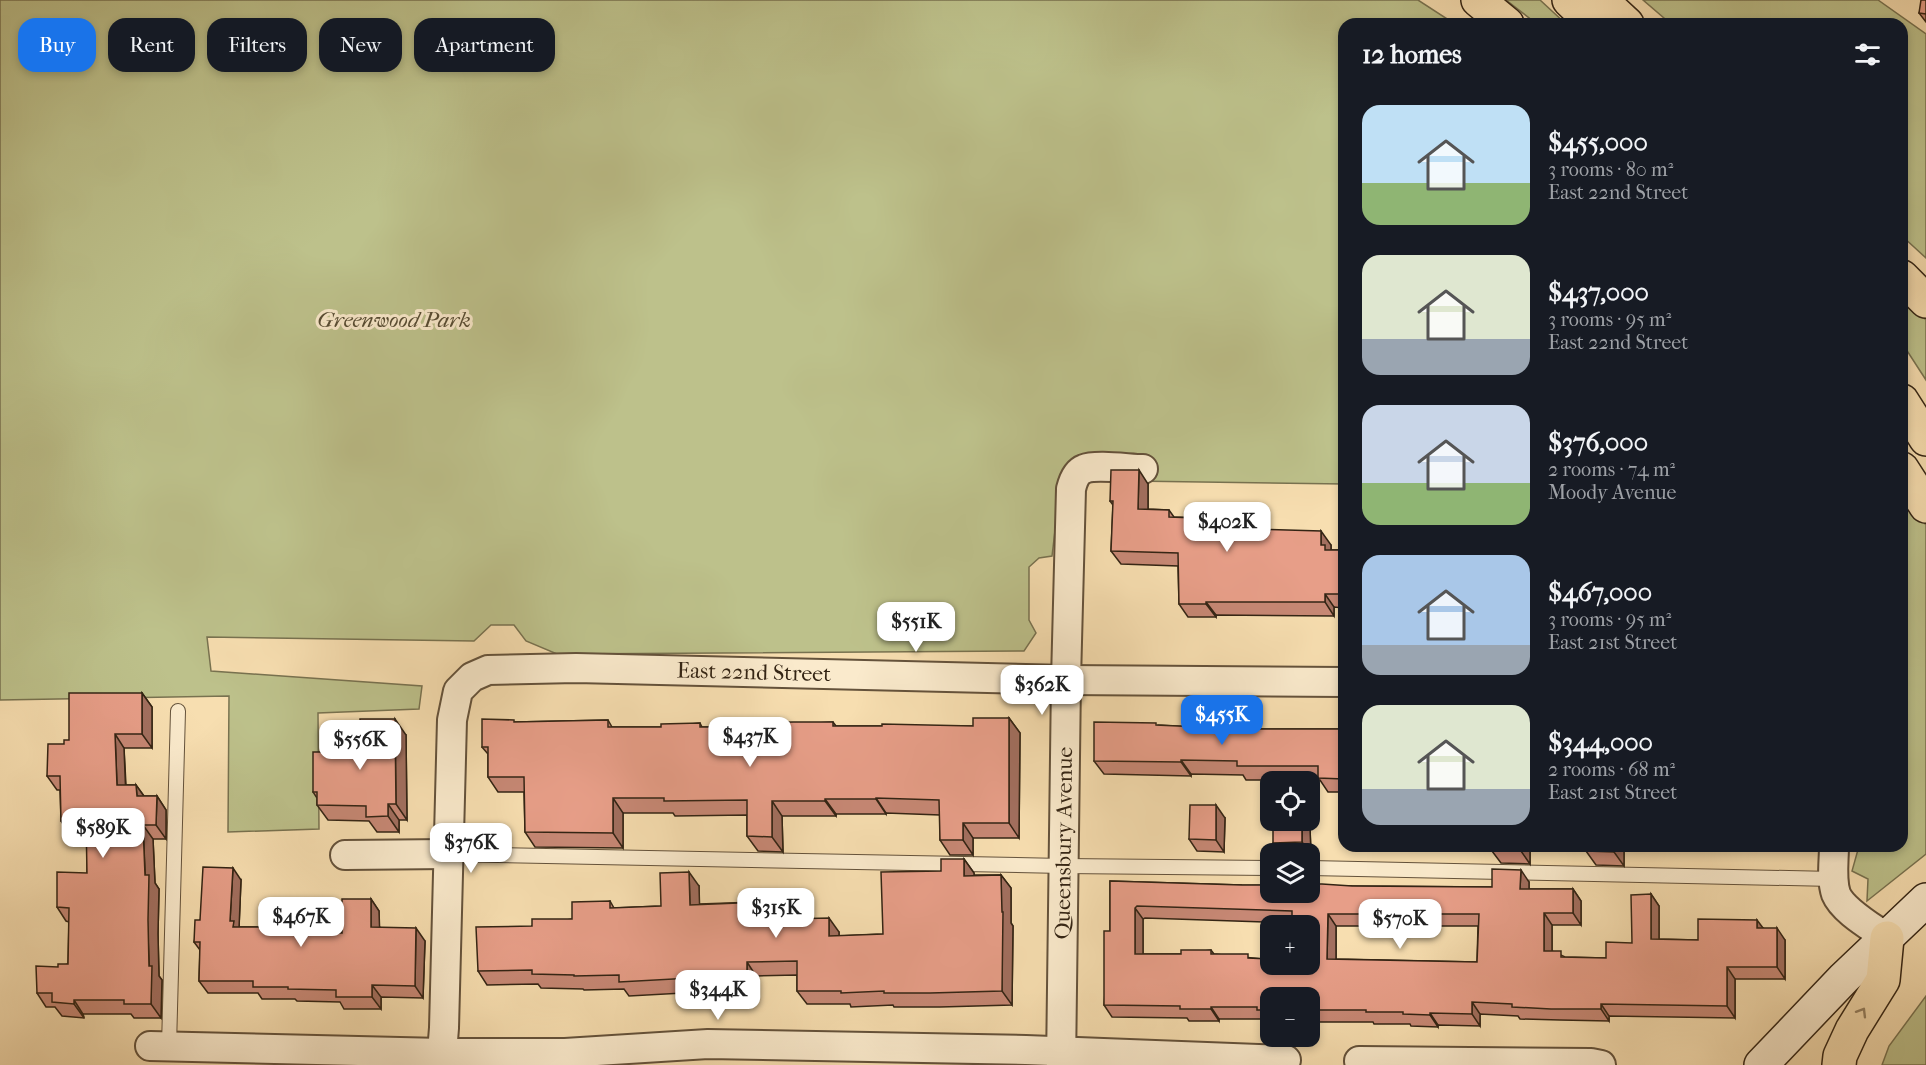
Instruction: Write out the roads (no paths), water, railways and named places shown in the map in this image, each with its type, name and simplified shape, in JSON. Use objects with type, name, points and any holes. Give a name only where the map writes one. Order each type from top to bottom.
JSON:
[{"type":"highway","points":[[1479,0],[1500,18]]},
{"type":"highway","points":[[1569,0],[1588,18]]},
{"type":"highway","points":[[1601,0],[1621,18]]},
{"type":"highway","points":[[1908,283],[1926,301]]},
{"type":"highway","points":[[1908,410],[1926,439]]},
{"type":"highway","points":[[1908,478],[1926,506]]},
{"type":"highway","points":[[1839,1065],[1840,1056],[1852,1030],[1883,980],[1887,938]]},
{"type":"main road","points":[[1761,1065],[1844,978],[1926,900]]},
{"type":"street","name":"Queensbury Avenue","points":[[1061,1058],[1065,680],[1070,502],[1075,477],[1083,469],[1143,469]]},
{"type":"street","name":"East 22nd Street","points":[[448,854],[452,720],[458,692],[472,677],[488,670],[576,668],[1065,680],[1338,682]]},
{"type":"street","points":[[1834,852],[1833,879],[1841,903],[1887,938]]},
{"type":"street","points":[[345,855],[448,854],[444,1028],[441,1059]]},
{"type":"street","points":[[160,1046],[260,1057],[441,1059],[708,1044],[1061,1058],[1286,1060]]},
{"type":"street","points":[[1359,1062],[1591,1063],[1601,1065]]},
{"type":"lane","points":[[160,1046],[178,711]]},
{"type":"lane","points":[[448,854],[1260,868]]},
{"type":"lane","points":[[1320,868],[1833,879]]},
{"type":"park label","name":"Greenwood Park","points":[[394,320]]}]
